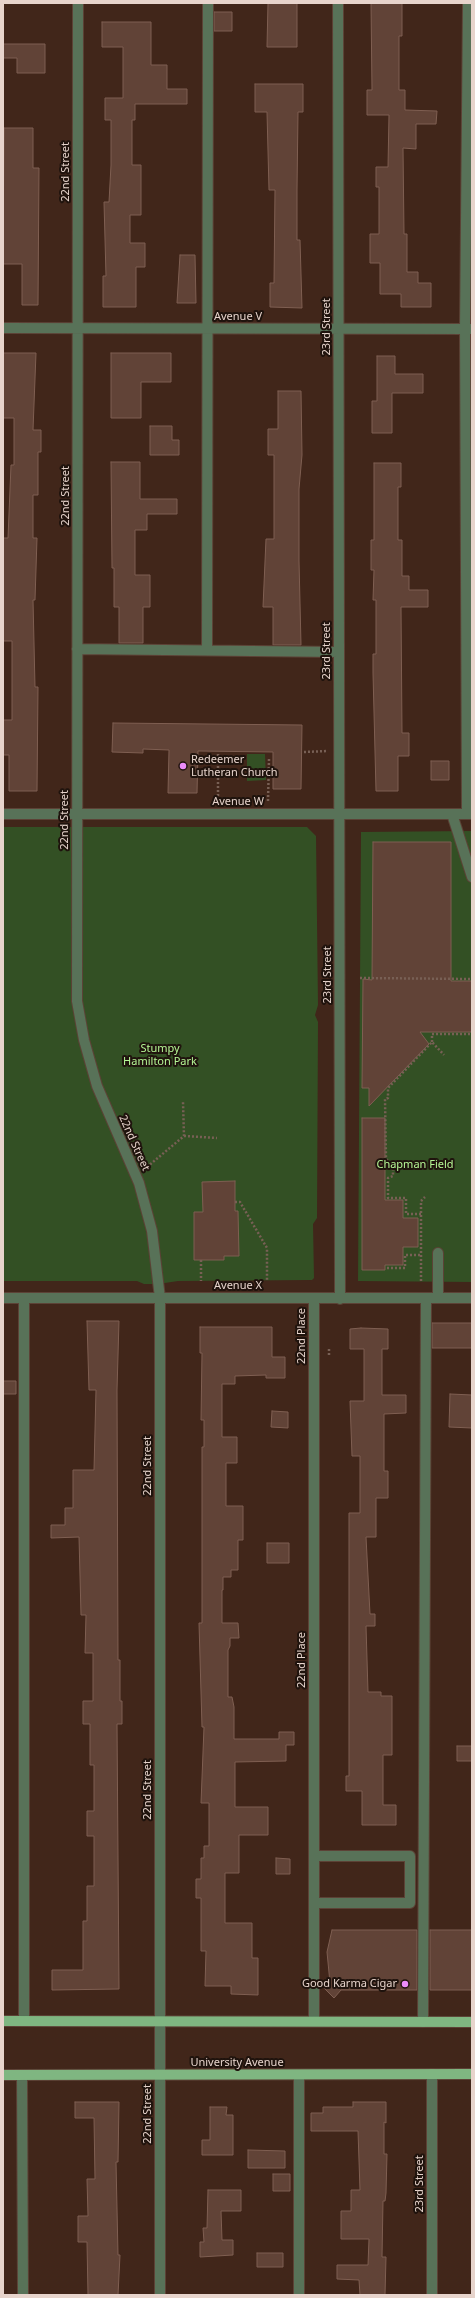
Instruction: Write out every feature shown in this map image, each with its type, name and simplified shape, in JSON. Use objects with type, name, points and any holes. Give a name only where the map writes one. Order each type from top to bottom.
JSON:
[{"type":"main road","points":[[3,2021],[160,2020],[472,2022]]},
{"type":"main road","name":"University Avenue","points":[[3,2075],[160,2076],[472,2074]]},
{"type":"street","name":"22nd Street","points":[[78,3],[77,1001],[84,1040],[97,1086],[139,1183],[152,1231],[160,1298],[160,2295]]},
{"type":"street","points":[[207,650],[208,3]]},
{"type":"street","name":"23rd Street","points":[[338,3],[340,1299]]},
{"type":"street","points":[[468,3],[469,814]]},
{"type":"street","name":"Avenue V","points":[[3,328],[468,329]]},
{"type":"street","points":[[77,649],[339,652]]},
{"type":"street","name":"Avenue W","points":[[3,814],[469,814]]},
{"type":"street","points":[[452,814],[472,877]]},
{"type":"street","points":[[438,1253],[438,1298]]},
{"type":"street","name":"Avenue X","points":[[3,1298],[472,1298]]},
{"type":"street","points":[[24,1298],[24,2021]]},
{"type":"street","name":"22nd Place","points":[[314,1299],[314,2021]]},
{"type":"street","points":[[423,2022],[426,1299]]},
{"type":"street","points":[[314,1856],[410,1856],[410,1903],[314,1903]]},
{"type":"street","name":"23rd Street","points":[[432,2074],[432,2295]]},
{"type":"street","points":[[22,2075],[23,2295]]},
{"type":"street","points":[[299,2075],[299,2295]]},
{"type":"path","points":[[304,752],[339,750]]},
{"type":"path","points":[[218,754],[218,814]]},
{"type":"path","points":[[267,814],[269,759]]},
{"type":"path","points":[[360,978],[472,979]]},
{"type":"path","points":[[444,1055],[432,1042],[432,1034],[472,1034]]},
{"type":"path","points":[[421,1214],[406,1214],[406,1198],[388,1198],[388,1178],[392,1176],[393,1166],[386,1159],[385,1099],[388,1098],[388,1088],[432,1042]]},
{"type":"path","points":[[183,1102],[184,1136]]},
{"type":"path","points":[[147,1167],[184,1136],[218,1138]]},
{"type":"path","points":[[421,1281],[421,1201],[425,1197]]},
{"type":"path","points":[[235,1202],[240,1202],[267,1248],[267,1280]]},
{"type":"path","points":[[387,1268],[405,1268],[405,1255],[421,1254]]},
{"type":"path","points":[[201,1260],[201,1281]]},
{"type":"green space","points":[[247,754],[265,754],[266,780],[247,781]]},
{"type":"green space","name":"Stumpy Hamilton Park","points":[[3,827],[307,827],[316,836],[318,1005],[315,1015],[318,1022],[317,1218],[313,1224],[314,1278],[312,1280],[178,1281],[158,1284],[144,1284],[137,1281],[3,1281]]},
{"type":"green space","name":"Chapman Field","points":[[472,831],[472,1282],[358,1281],[361,832]]},
{"type":"building","points":[[268,3],[297,3],[297,47],[267,47]]},
{"type":"building","points":[[371,3],[402,3],[402,36],[399,36],[399,90],[405,90],[405,110],[437,111],[436,124],[416,124],[416,149],[403,148],[404,234],[407,234],[407,272],[418,272],[418,283],[431,283],[431,307],[401,307],[401,294],[380,294],[380,263],[370,263],[370,234],[379,234],[379,187],[376,187],[376,167],[388,167],[389,115],[367,115],[367,90],[372,90]]},
{"type":"building","points":[[214,12],[232,12],[232,31],[214,31]]},
{"type":"building","points":[[102,22],[151,22],[151,65],[167,65],[167,89],[187,89],[187,104],[135,104],[135,120],[132,120],[132,165],[141,165],[141,215],[130,215],[130,243],[145,243],[145,267],[136,267],[136,307],[103,307],[103,276],[106,276],[104,202],[109,202],[111,165],[111,120],[105,120],[105,98],[123,98],[123,47],[102,47]]},
{"type":"building","points":[[3,44],[45,44],[45,73],[17,73],[17,58],[3,58]]},
{"type":"building","points":[[255,84],[303,84],[303,112],[298,112],[297,190],[297,240],[300,240],[302,308],[270,307],[270,283],[274,283],[275,190],[269,190],[267,112],[255,112]]},
{"type":"building","points":[[4,128],[33,128],[33,168],[39,168],[38,305],[22,305],[22,264],[3,264]]},
{"type":"building","points":[[180,255],[195,255],[196,303],[177,303]]},
{"type":"building","points":[[3,353],[36,353],[33,430],[41,430],[41,452],[38,452],[38,495],[33,495],[33,538],[37,538],[35,600],[33,600],[35,687],[38,687],[37,791],[9,791],[9,755],[3,755],[3,720],[12,720],[12,641],[3,641],[3,538],[8,538],[11,465],[14,465],[14,418],[3,418]]},
{"type":"building","points":[[111,353],[171,353],[171,382],[141,382],[141,418],[111,418]]},
{"type":"building","points":[[377,356],[395,356],[395,374],[423,374],[423,393],[392,393],[392,433],[372,433],[372,401],[377,401]]},
{"type":"building","points":[[278,391],[301,391],[302,455],[299,489],[299,561],[301,645],[273,645],[273,607],[263,607],[266,539],[274,539],[274,455],[268,455],[268,429],[278,429]]},
{"type":"building","points":[[150,426],[172,426],[172,440],[179,440],[179,455],[150,455]]},
{"type":"building","points":[[111,462],[140,462],[140,499],[177,499],[177,514],[147,514],[147,530],[135,530],[135,575],[150,575],[150,607],[143,607],[143,643],[119,643],[119,607],[114,607],[114,568],[112,568]]},
{"type":"building","points":[[374,463],[401,463],[401,487],[398,487],[398,540],[402,540],[402,576],[409,576],[409,590],[428,590],[428,607],[401,607],[402,733],[409,733],[409,756],[398,756],[398,791],[376,791],[373,654],[376,654],[376,600],[373,600],[374,570],[371,570],[371,540],[374,540]]},
{"type":"building","name":"Redeemer Lutheran Church","points":[[113,723],[302,725],[301,789],[273,789],[273,752],[198,751],[197,793],[168,793],[169,750],[143,749],[143,753],[112,752]]},
{"type":"building","points":[[431,761],[449,761],[449,780],[431,780]]},
{"type":"building","points":[[373,842],[451,842],[451,981],[472,981],[472,1032],[420,1032],[429,1044],[369,1106],[369,1088],[362,1088],[363,979],[372,980]]},
{"type":"building","points":[[362,1118],[385,1118],[385,1200],[403,1200],[403,1218],[418,1218],[418,1247],[403,1247],[403,1265],[385,1265],[385,1270],[362,1270]]},
{"type":"building","points":[[235,1181],[235,1211],[238,1211],[239,1256],[224,1256],[224,1260],[194,1260],[194,1212],[203,1212],[202,1182]]},
{"type":"building","points":[[87,1321],[119,1321],[117,1390],[118,1660],[120,1660],[120,1701],[122,1701],[122,1724],[117,1724],[119,1989],[52,1990],[52,1970],[83,1970],[83,1921],[87,1921],[87,1886],[94,1886],[94,1836],[87,1836],[87,1811],[94,1811],[94,1765],[90,1765],[90,1724],[83,1724],[83,1701],[93,1701],[93,1653],[85,1653],[86,1615],[81,1615],[79,1537],[51,1538],[51,1525],[65,1525],[65,1508],[73,1508],[73,1470],[94,1470],[96,1390],[89,1390]]},
{"type":"building","points":[[432,1323],[472,1323],[472,1348],[432,1348]]},
{"type":"building","points":[[200,1327],[272,1327],[272,1357],[285,1357],[285,1378],[266,1378],[266,1375],[235,1376],[235,1384],[222,1384],[222,1437],[237,1437],[237,1463],[226,1463],[226,1506],[243,1506],[243,1540],[238,1540],[238,1570],[231,1570],[231,1577],[223,1577],[222,1590],[222,1623],[238,1623],[239,1638],[230,1638],[230,1646],[228,1650],[228,1697],[232,1697],[234,1707],[234,1739],[279,1739],[279,1732],[294,1732],[294,1745],[286,1745],[286,1761],[235,1762],[235,1807],[268,1807],[268,1835],[239,1835],[239,1873],[225,1873],[225,1923],[252,1923],[252,1958],[258,1958],[258,1995],[231,1994],[231,1986],[205,1986],[206,1951],[201,1951],[201,1898],[196,1898],[196,1879],[201,1879],[201,1858],[204,1858],[204,1846],[209,1846],[209,1803],[201,1803],[204,1727],[202,1727],[199,1623],[202,1623],[202,1447],[204,1447],[204,1420],[201,1420],[202,1353],[200,1353]]},
{"type":"building","points":[[350,1329],[388,1329],[388,1349],[382,1349],[382,1395],[406,1395],[406,1413],[384,1414],[384,1471],[388,1471],[388,1498],[376,1498],[376,1537],[366,1537],[370,1614],[375,1614],[375,1626],[366,1626],[368,1692],[381,1692],[381,1696],[392,1696],[392,1755],[383,1755],[383,1805],[396,1805],[396,1825],[362,1825],[362,1791],[346,1791],[346,1776],[349,1776],[349,1513],[360,1513],[360,1456],[352,1456],[350,1401],[364,1401],[364,1349],[350,1349]]},
{"type":"building","points":[[3,1381],[16,1381],[16,1394],[3,1394]]},
{"type":"building","points":[[450,1394],[472,1395],[472,1428],[449,1427]]},
{"type":"building","points":[[272,1411],[288,1412],[288,1428],[271,1427]]},
{"type":"building","points":[[267,1543],[289,1543],[289,1563],[267,1563]]},
{"type":"building","points":[[457,1746],[472,1746],[472,1761],[457,1761]]},
{"type":"building","points":[[276,1858],[290,1859],[290,1874],[276,1874]]},
{"type":"building","points":[[332,1930],[417,1930],[417,1990],[341,1990],[334,1998],[324,1988],[330,1983],[327,1952]]},
{"type":"building","points":[[430,1930],[472,1930],[472,1990],[430,1990]]},
{"type":"building","points":[[75,2102],[119,2102],[118,2162],[116,2162],[118,2255],[120,2255],[118,2295],[88,2295],[87,2242],[78,2242],[78,2216],[88,2216],[87,2179],[95,2179],[94,2118],[75,2118]]},
{"type":"building","points":[[353,2102],[386,2102],[386,2123],[384,2122],[384,2154],[387,2154],[386,2193],[385,2201],[383,2201],[382,2257],[386,2257],[385,2295],[360,2295],[359,2280],[337,2279],[337,2265],[368,2265],[369,2239],[341,2239],[341,2211],[351,2211],[351,2190],[360,2190],[358,2131],[311,2131],[311,2113],[323,2113],[323,2107],[353,2107]]},
{"type":"building","points":[[210,2107],[227,2107],[226,2115],[233,2115],[233,2155],[202,2155],[202,2140],[210,2140]]},
{"type":"building","points":[[248,2150],[285,2151],[285,2168],[248,2168]]},
{"type":"building","points":[[273,2174],[290,2174],[290,2191],[273,2191]]},
{"type":"building","points":[[208,2190],[241,2190],[241,2211],[221,2211],[222,2240],[233,2240],[233,2255],[200,2257],[200,2242],[204,2242],[203,2228],[207,2228]]},
{"type":"building","points":[[257,2253],[283,2253],[283,2267],[257,2267]]},
{"type":"place","name":"Redeemer Lutheran Church","points":[[183,766]]},
{"type":"place","name":"Good Karma Cigar","points":[[405,1984]]}]
